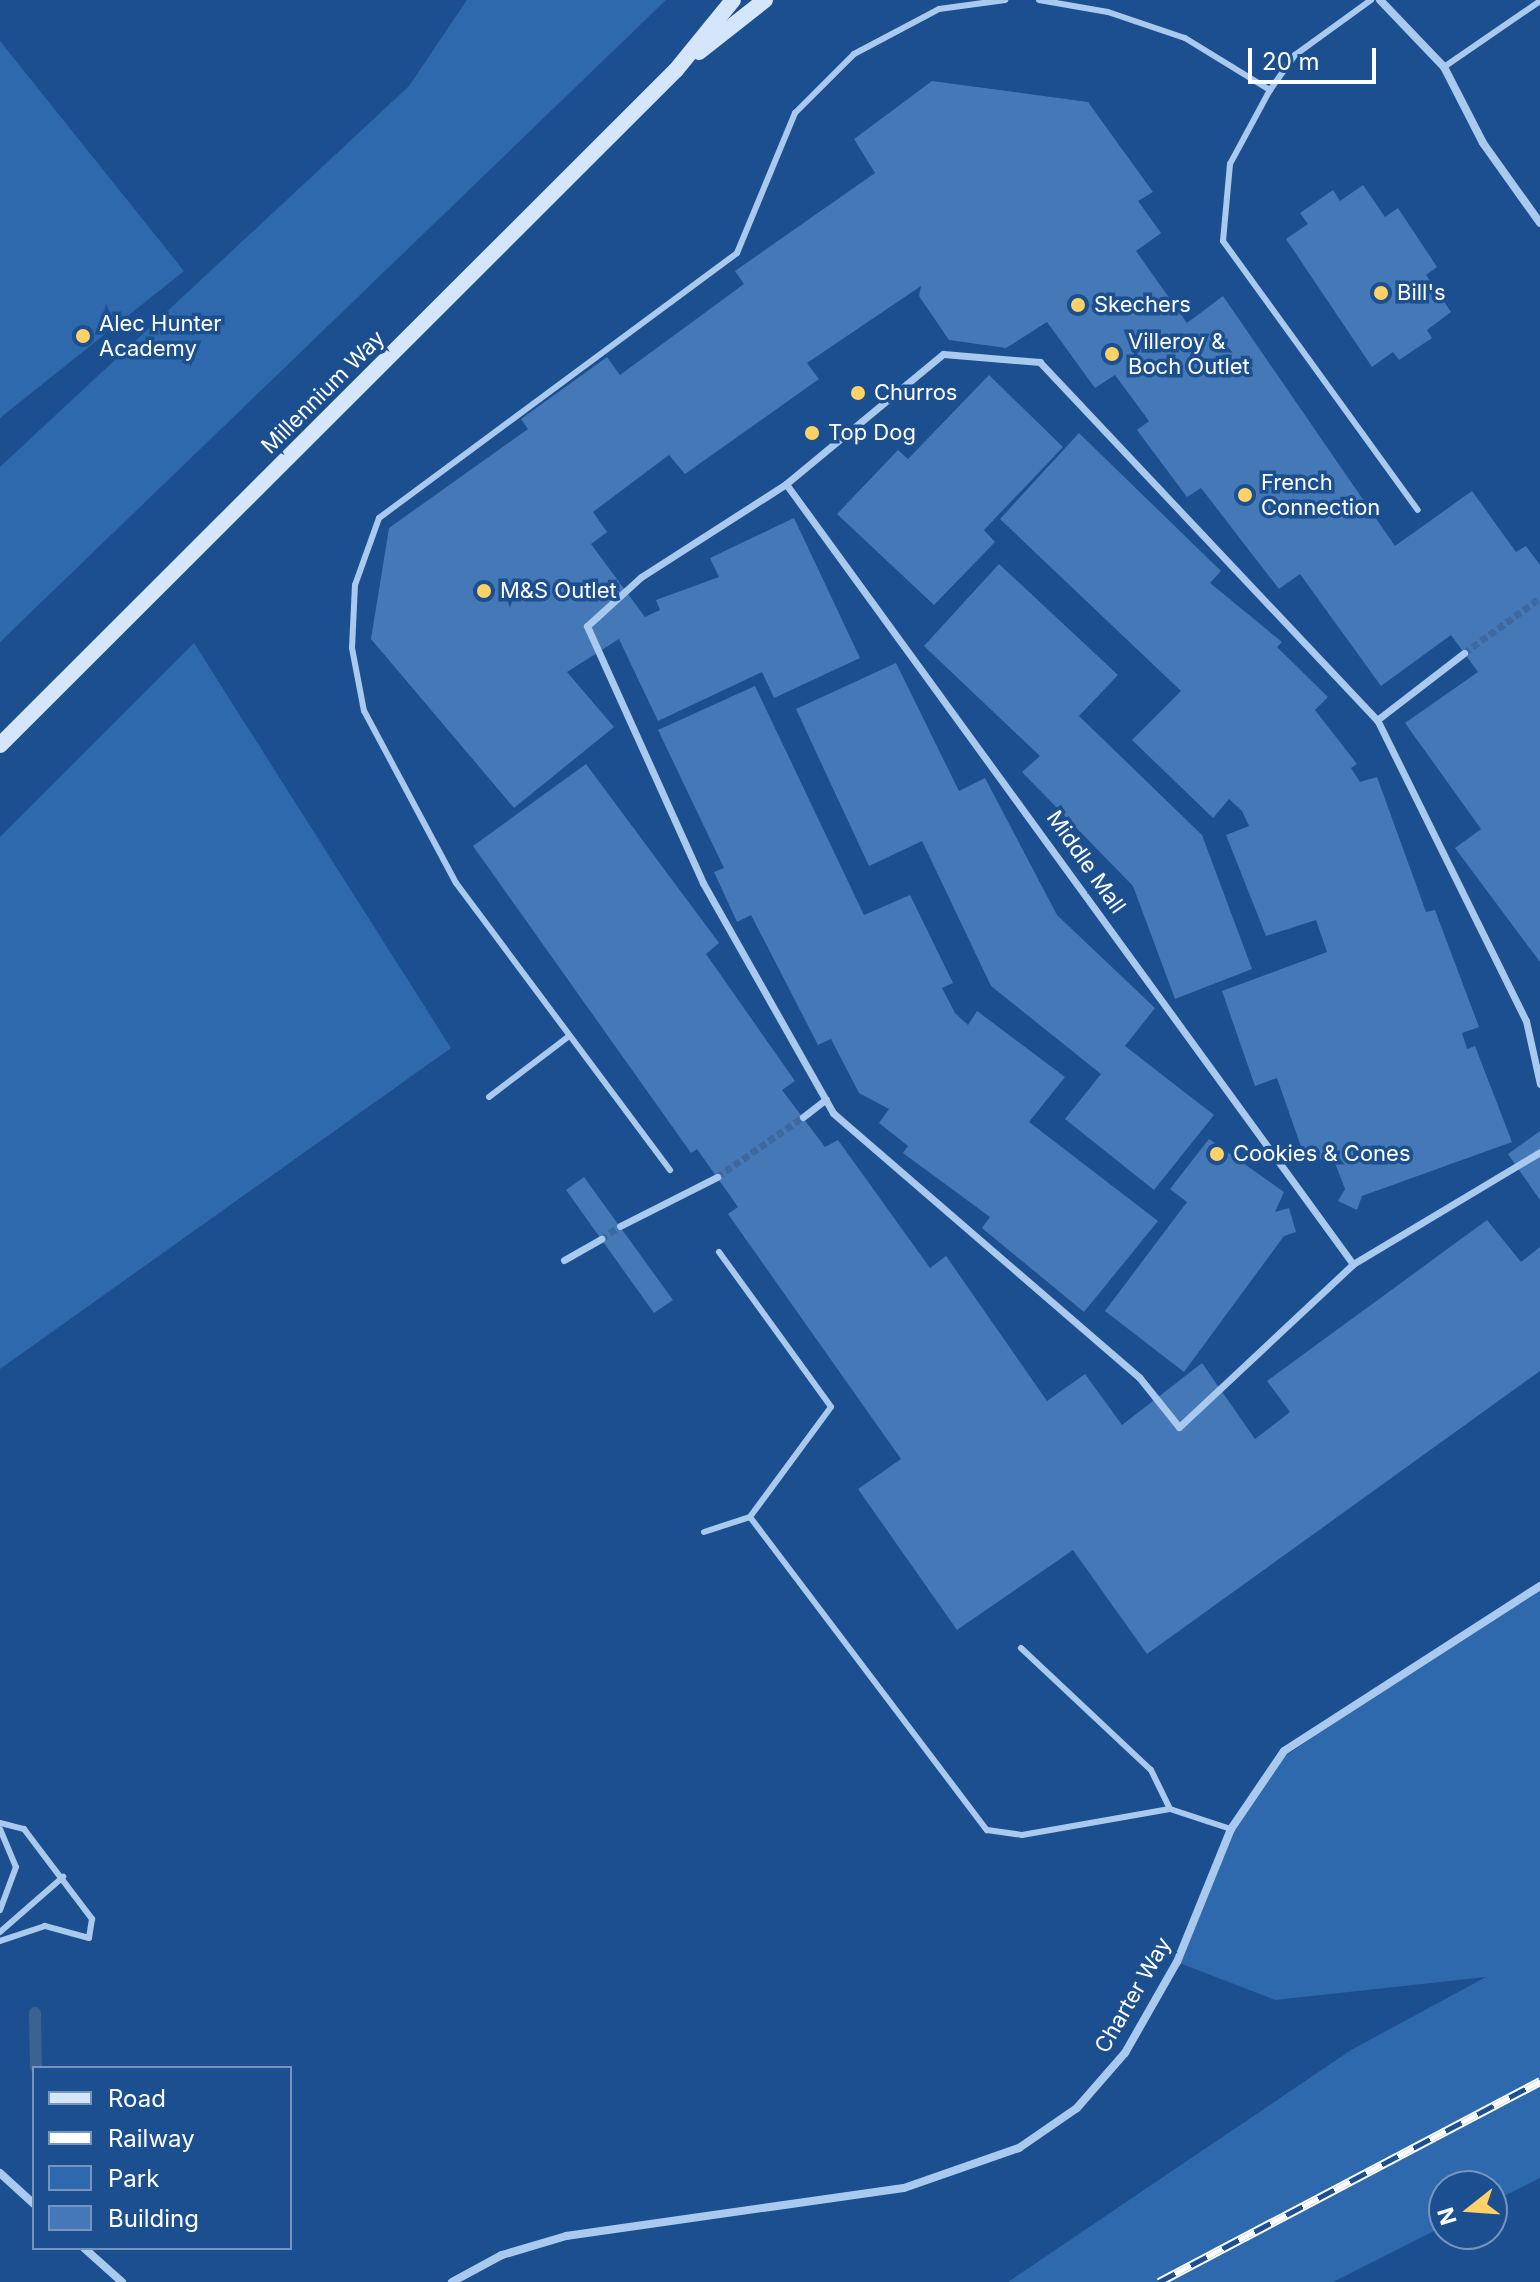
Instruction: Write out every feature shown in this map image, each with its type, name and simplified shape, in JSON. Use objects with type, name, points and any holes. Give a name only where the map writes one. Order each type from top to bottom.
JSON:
[{"type":"main road","name":"Millennium Way","points":[[0,745],[676,70],[733,0]]},
{"type":"main road","name":"Millennium Way","points":[[676,70],[765,0]]},
{"type":"street","points":[[1380,0],[1444,67],[1483,143],[1540,223]]},
{"type":"street","points":[[1540,1084],[1526,1021],[1377,720],[1040,362],[943,354],[786,484],[641,577],[587,626],[703,883],[826,1099],[1139,1377],[1179,1427],[1353,1264],[1540,1152]]},
{"type":"street","name":"Middle Mall","points":[[786,484],[1353,1264]]},
{"type":"street","points":[[1377,720],[1464,653]]},
{"type":"street","points":[[803,1117],[826,1099]]},
{"type":"street","points":[[620,1226],[717,1177]]},
{"type":"street","points":[[564,1260],[601,1239]]},
{"type":"street","name":"Charter Way","points":[[452,2282],[502,2255],[566,2236],[904,2188],[1019,2148],[1077,2108],[1125,2053],[1177,1962],[1231,1829],[1284,1751],[1540,1586]]},
{"type":"street","points":[[0,2173],[32,2202]]},
{"type":"street","points":[[86,2250],[122,2282]]},
{"type":"lane","points":[[670,1170],[456,883],[364,711],[352,648],[355,585],[379,518],[737,253],[795,113],[854,54],[939,9],[1005,0]]},
{"type":"lane","points":[[1039,0],[1108,12],[1185,38],[1270,90]]},
{"type":"lane","points":[[1371,0],[1295,55],[1270,90],[1230,164],[1223,241],[1418,510]]},
{"type":"lane","points":[[1444,67],[1540,1]]},
{"type":"lane","points":[[489,1097],[569,1036]]},
{"type":"lane","points":[[704,1532],[750,1517],[831,1407],[719,1252]]},
{"type":"lane","points":[[750,1517],[987,1830],[1022,1835],[1170,1809],[1231,1829]]},
{"type":"lane","points":[[1021,1648],[1151,1770],[1170,1809]]},
{"type":"lane","points":[[0,1910],[16,1867],[0,1826],[24,1829],[92,1919],[89,1938],[45,1926],[0,1941]]},
{"type":"lane","points":[[0,1932],[63,1877]]},
{"type":"green space","points":[[467,0],[666,0],[0,642],[0,467],[409,86]]},
{"type":"green space","points":[[0,41],[184,271],[0,418]]},
{"type":"green space","points":[[194,643],[451,1048],[0,1369],[0,837]]},
{"type":"green space","points":[[1540,1586],[1540,2178],[1508,2194],[1508,2170],[1428,2170],[1428,2234],[1333,2282],[1008,2282],[1351,2050],[1486,1977],[1275,2000],[1177,1962],[1231,1829],[1276,1762]]},
{"type":"building","points":[[932,81],[1088,102],[1153,192],[1138,201],[1161,233],[1136,251],[1187,323],[1223,296],[1395,546],[1472,491],[1516,552],[1526,546],[1540,565],[1540,962],[1455,848],[1481,829],[1405,723],[1478,672],[1451,635],[1381,686],[1300,574],[1279,589],[1201,488],[1187,497],[1137,430],[1149,421],[1115,375],[1095,388],[1047,322],[1006,348],[949,340],[919,296],[921,286],[807,363],[819,379],[685,474],[669,455],[593,512],[607,532],[591,544],[645,617],[660,610],[656,600],[719,577],[710,558],[794,518],[860,658],[774,698],[762,672],[658,721],[619,639],[567,672],[614,727],[514,808],[371,639],[389,528],[528,429],[521,419],[607,357],[620,375],[744,284],[735,271],[875,173],[854,139]]},
{"type":"building","name":"Bill's","points":[[1363,185],[1385,217],[1398,208],[1437,267],[1426,275],[1451,312],[1427,330],[1432,338],[1399,360],[1393,352],[1372,367],[1286,239],[1308,224],[1300,213],[1333,190],[1340,201]]},
{"type":"building","points":[[989,375],[1063,447],[984,530],[995,542],[934,605],[837,514],[898,450],[908,459]]},
{"type":"building","points":[[1079,433],[1221,571],[1210,583],[1282,642],[1277,647],[1328,697],[1315,710],[1357,764],[1351,768],[1360,782],[1377,777],[1426,912],[1435,910],[1479,1027],[1462,1033],[1467,1049],[1475,1046],[1512,1142],[1362,1196],[1357,1210],[1338,1201],[1345,1189],[1332,1155],[1307,1164],[1277,1078],[1255,1086],[1222,991],[1327,952],[1316,920],[1266,936],[1226,835],[1249,826],[1242,811],[1229,799],[1213,818],[1132,740],[1181,691],[1000,519]]},
{"type":"building","points":[[999,564],[1118,675],[1079,716],[1202,835],[1252,969],[1175,999],[1133,886],[1022,772],[1040,756],[924,646]]},
{"type":"building","points":[[896,663],[959,791],[985,778],[1057,915],[1155,1008],[1125,1046],[1214,1115],[1154,1190],[1065,1119],[1101,1074],[991,986],[922,841],[869,866],[796,709]]},
{"type":"building","points":[[755,686],[864,915],[910,895],[953,983],[942,988],[955,1013],[968,1025],[977,1011],[1065,1077],[1029,1122],[1158,1221],[1084,1312],[982,1228],[990,1217],[903,1153],[908,1146],[879,1123],[889,1109],[859,1093],[831,1039],[818,1045],[751,915],[737,922],[714,872],[724,868],[658,730]]},
{"type":"building","points":[[586,764],[719,943],[706,954],[795,1081],[782,1090],[825,1147],[838,1140],[930,1268],[946,1256],[1047,1401],[1085,1374],[1122,1425],[1202,1363],[1255,1439],[1290,1412],[1267,1381],[1487,1220],[1521,1262],[1540,1247],[1540,1371],[1147,1654],[1073,1550],[957,1630],[858,1489],[901,1459],[728,1214],[738,1207],[697,1149],[691,1153],[473,846]]},
{"type":"building","points":[[1540,1131],[1540,1200],[1508,1154]]},
{"type":"building","points":[[1209,1139],[1284,1192],[1275,1212],[1289,1208],[1296,1232],[1284,1236],[1184,1372],[1105,1311],[1187,1202],[1170,1189]]},
{"type":"building","points":[[584,1177],[673,1300],[654,1313],[566,1190]]},
{"type":"waterway","points":[[35,2013],[36,2066]]},
{"type":"tunnel","points":[[1464,653],[1540,598]]},
{"type":"tunnel","points":[[717,1177],[803,1117]]},
{"type":"tunnel","points":[[601,1239],[620,1226]]},
{"type":"railway","points":[[1159,2282],[1540,2081]]},
{"type":"place","name":"Bill's","points":[[1381,293]]},
{"type":"place","name":"Skechers","points":[[1078,305]]},
{"type":"place","name":"Alec Hunter Academy","points":[[83,336]]},
{"type":"place","name":"Villeroy & Boch Outlet","points":[[1112,354]]},
{"type":"place","name":"Churros","points":[[858,393]]},
{"type":"place","name":"Top Dog","points":[[812,433]]},
{"type":"place","name":"French Connection","points":[[1245,495]]},
{"type":"place","name":"M&S Outlet","points":[[484,591]]},
{"type":"place","name":"Cookies & Cones","points":[[1217,1154]]}]
